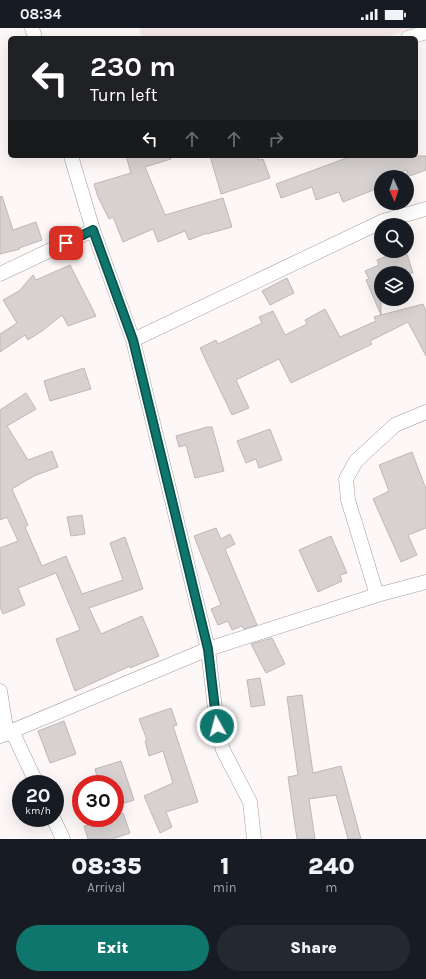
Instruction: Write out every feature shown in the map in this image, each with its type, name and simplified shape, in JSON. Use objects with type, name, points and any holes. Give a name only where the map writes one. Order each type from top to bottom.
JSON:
[{"type":"street","points":[[414,36],[426,32]]},
{"type":"street","points":[[71,158],[93,230],[133,340],[208,649],[217,726],[223,750],[250,802],[254,839]]},
{"type":"street","points":[[133,340],[383,221],[426,209]]},
{"type":"street","points":[[0,274],[93,230]]},
{"type":"street","points":[[377,595],[348,500],[346,479],[356,461],[395,425],[426,412]]},
{"type":"street","points":[[6,734],[208,649],[377,595],[426,582]]},
{"type":"street","points":[[0,691],[6,734],[31,775]]},
{"type":"street","points":[[57,827],[63,839]]},
{"type":"shaded area","points":[[139,28],[419,28],[389,36],[141,36]]},
{"type":"building","points":[[418,156],[426,156],[426,170],[414,174],[414,170],[374,170],[374,190],[343,202],[339,192],[316,200],[312,187],[281,198],[276,184],[347,158],[418,158]]},
{"type":"building","points":[[127,158],[171,158],[145,167],[165,215],[223,198],[232,227],[207,233],[189,240],[185,231],[158,242],[153,229],[123,242],[113,217],[109,219],[98,197],[94,184],[131,173]]},
{"type":"building","points":[[211,158],[263,159],[270,178],[221,194]]},
{"type":"building","points":[[2,196],[13,230],[36,222],[42,240],[19,248],[20,249],[0,254],[0,197]]},
{"type":"building","points":[[382,258],[408,258],[411,266],[377,266],[379,265],[377,260]]},
{"type":"building","points":[[70,265],[96,316],[68,326],[62,315],[28,340],[25,335],[0,352],[0,334],[17,323],[3,300],[19,291],[33,275],[36,280]]},
{"type":"building","points":[[374,267],[374,299],[366,280],[369,279],[365,271]]},
{"type":"building","points":[[287,278],[294,293],[270,305],[262,291]]},
{"type":"building","points":[[423,304],[426,311],[426,356],[408,322],[370,341],[372,344],[291,383],[279,359],[236,380],[249,408],[232,415],[200,348],[216,340],[218,344],[262,323],[259,317],[273,311],[285,335],[307,324],[305,320],[325,309],[340,337],[376,321],[374,317]]},
{"type":"building","points":[[377,306],[381,306],[381,315]]},
{"type":"building","points":[[84,368],[91,389],[50,401],[44,381]]},
{"type":"building","points":[[26,393],[36,409],[7,426],[28,460],[52,451],[58,467],[34,476],[12,489],[28,525],[25,527],[42,566],[66,556],[82,594],[123,580],[110,543],[125,537],[143,589],[89,608],[101,634],[142,616],[159,656],[130,668],[130,666],[75,691],[56,639],[80,630],[56,573],[18,588],[25,605],[3,614],[0,607],[0,548],[18,541],[7,517],[0,520],[0,410]]},
{"type":"building","points":[[207,427],[212,427],[224,471],[195,478],[186,445],[179,447],[176,436]]},
{"type":"building","points":[[270,429],[282,460],[259,468],[256,459],[246,463],[237,441]]},
{"type":"building","points":[[412,452],[426,489],[426,528],[408,535],[417,555],[401,562],[373,499],[389,491],[379,465]]},
{"type":"building","points":[[82,515],[85,534],[71,536],[67,517]]},
{"type":"building","points":[[216,528],[221,539],[230,534],[235,544],[225,549],[257,625],[244,629],[242,626],[232,630],[228,621],[218,625],[211,609],[221,605],[194,536]]},
{"type":"building","points":[[331,536],[347,573],[340,575],[342,581],[318,592],[299,550]]},
{"type":"building","points":[[272,638],[285,664],[266,673],[251,644]]},
{"type":"building","points":[[260,678],[265,705],[251,707],[247,680]]},
{"type":"building","points":[[302,695],[313,773],[341,766],[361,839],[348,839],[336,795],[309,799],[315,839],[297,839],[288,777],[298,775],[287,697]]},
{"type":"building","points":[[171,708],[177,725],[173,726],[198,802],[166,812],[172,827],[160,833],[144,796],[173,783],[163,751],[149,756],[145,741],[147,740],[139,719]]},
{"type":"building","points":[[64,721],[76,754],[50,763],[38,731]]},
{"type":"building","points":[[121,761],[134,800],[124,803],[124,775],[97,775],[95,769]]},
{"type":"building","points":[[124,816],[130,833],[112,839],[88,839],[84,827],[124,827]]},
{"type":"route","points":[[66,243],[93,230],[133,340],[208,649],[217,726]]}]
